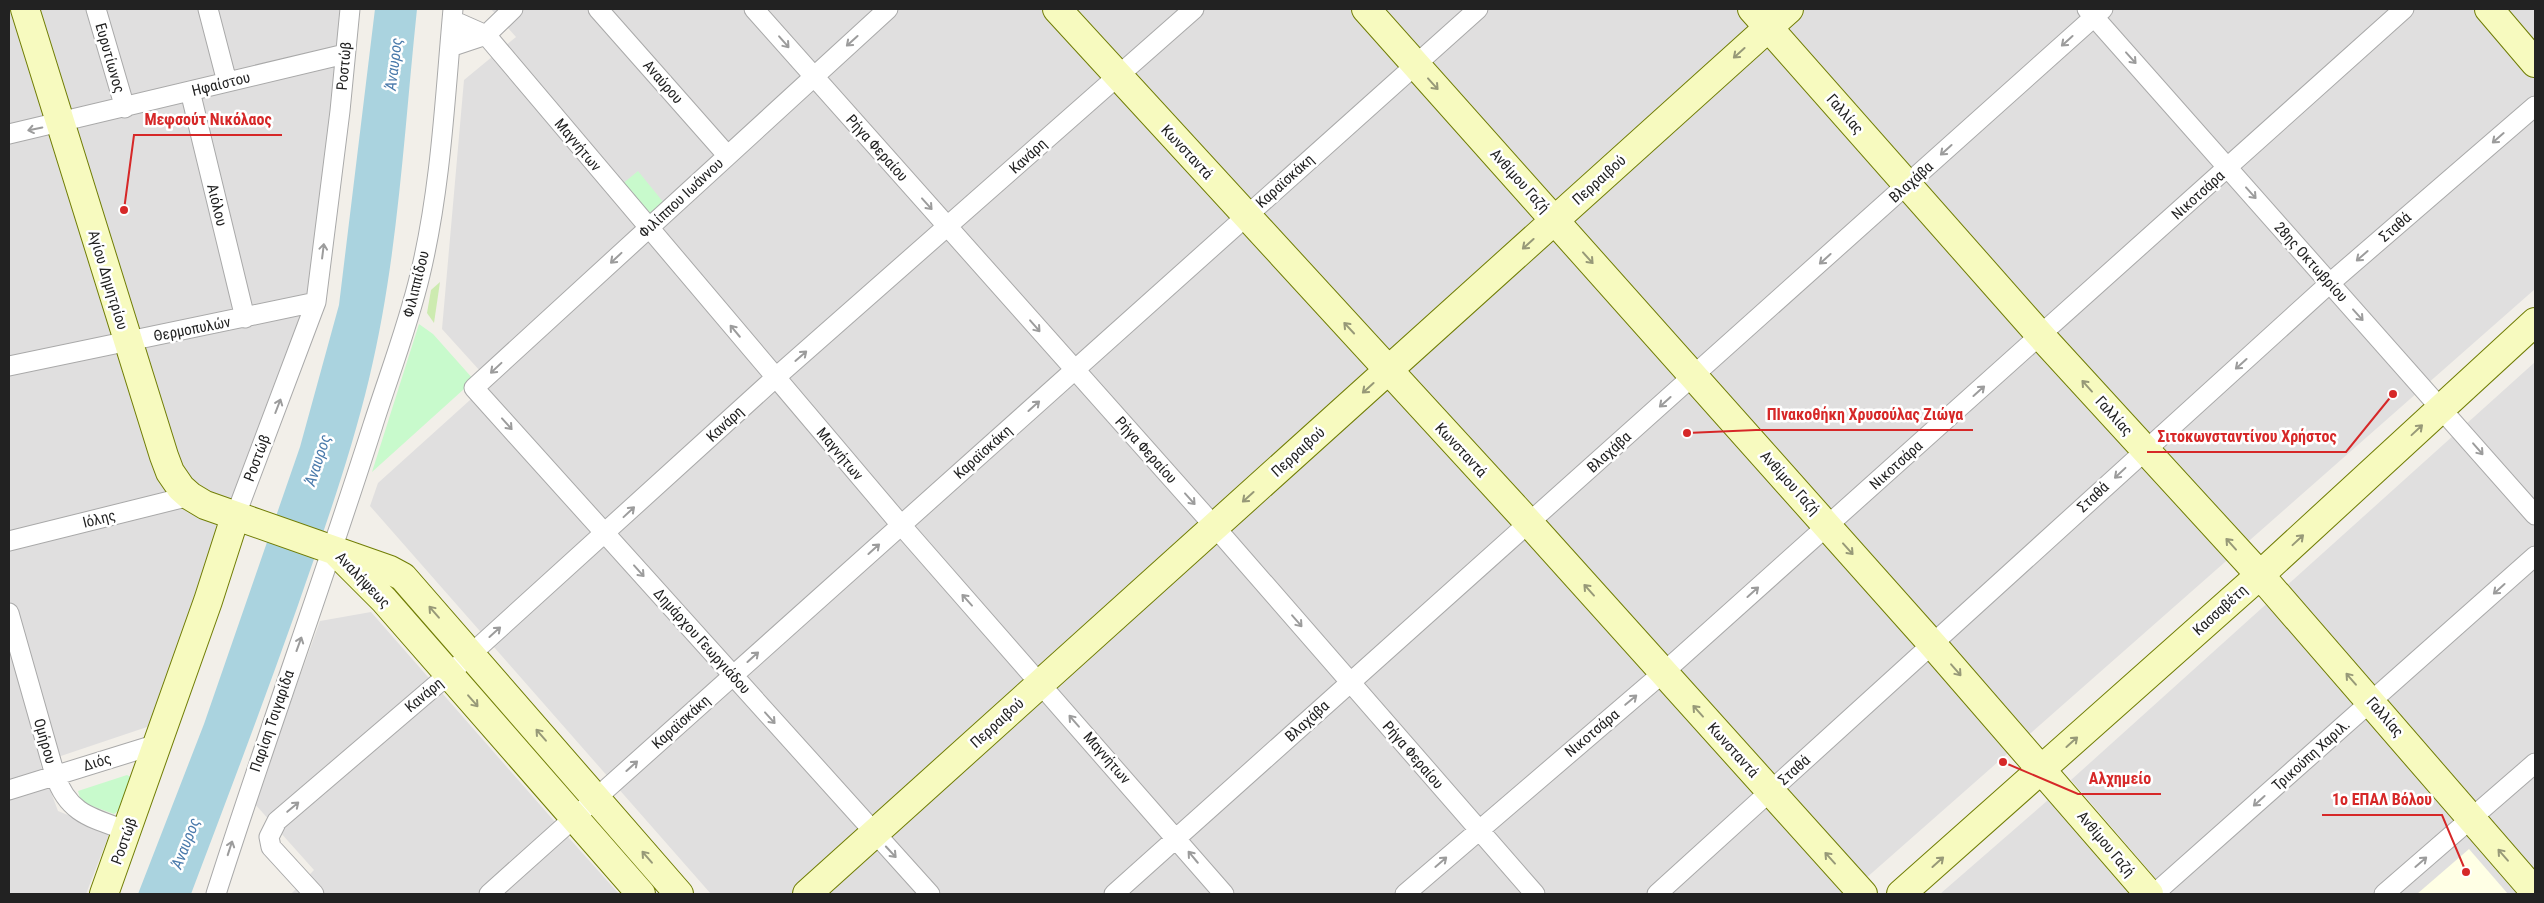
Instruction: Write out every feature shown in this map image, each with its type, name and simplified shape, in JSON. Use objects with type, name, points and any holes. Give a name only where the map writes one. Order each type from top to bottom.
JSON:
[{"type":"street","name":"Αγίου Δημητρίου","points":[[25,9],[126,342],[170,472],[190,496],[240,518],[330,548]]},
{"type":"street","name":"Ευρυτίωνος","points":[[96,9],[125,108]]},
{"type":"street","points":[[208,9],[227,82]]},
{"type":"street","points":[[340,9],[347,30]]},
{"type":"street","name":"Ροστώβ","points":[[104,894],[316,302],[350,9]]},
{"type":"street","points":[[450,47],[486,35],[513,9]]},
{"type":"street","name":"Αναύρου","points":[[598,9],[727,155]]},
{"type":"street","name":"Ρήγα Φεραίου","points":[[754,9],[1215,527],[1535,894]]},
{"type":"street","name":"Φιλίππου Ιωάννου","points":[[474,388],[888,9]]},
{"type":"street","name":"Κωνσταντά","points":[[1056,9],[1664,672],[1862,894]]},
{"type":"street","name":"Κανάρη","points":[[314,894],[271,847],[269,838],[277,821],[449,674],[606,534],[776,378],[1194,9]]},
{"type":"street","name":"Ανθίμου Γαζή","points":[[1366,9],[2043,768],[2149,894]]},
{"type":"street","name":"Καραϊσκάκη","points":[[488,894],[1478,9]]},
{"type":"street","name":"Περραιβού","points":[[807,894],[1554,220],[1760,18],[1789,9]]},
{"type":"street","name":"Νικοτσάρα","points":[[1404,894],[1664,672],[2042,336],[2404,9]]},
{"type":"street","points":[[2489,9],[2535,63]]},
{"type":"street","name":"28ης Οκτωβρίου","points":[[2095,11],[2228,168],[2535,514]]},
{"type":"street","name":"Βλαχάβα","points":[[1114,894],[1908,185],[2095,11]]},
{"type":"street","name":"Μαγνήτων","points":[[453,14],[486,35],[900,525],[1041,683],[1224,894]]},
{"type":"street","name":"Φιλιππίδου","points":[[330,548],[420,274],[436,183],[453,14]]},
{"type":"street","name":"Γαλλίας","points":[[1760,18],[2042,336],[2260,575],[2535,892]]},
{"type":"street","name":"Ηφαίστου","points":[[9,134],[125,108],[345,54]]},
{"type":"street","name":"Αιόλου","points":[[190,91],[245,318]]},
{"type":"street","name":"Σταθά","points":[[1657,894],[2330,283],[2535,106]]},
{"type":"street","name":"Θερμοπυλών","points":[[9,366],[316,302]]},
{"type":"street","name":"Κασσαβέτη","points":[[1901,894],[2260,575],[2535,322]]},
{"type":"street","name":"Δημάρχου Γεωργιάδου","points":[[474,388],[930,894]]},
{"type":"street","name":"Ιόλης","points":[[9,541],[190,496]]},
{"type":"street","name":"Αναλήψεως","points":[[330,548],[390,570],[403,577],[679,894]]},
{"type":"street","name":"Αναλήψεως","points":[[330,548],[384,600],[641,894]]},
{"type":"street","name":"Παρίση Τσιγαρίδα","points":[[216,894],[262,748],[330,548]]},
{"type":"street","name":"Τρικούπη Χαριλ.","points":[[2154,894],[2535,556]]},
{"type":"street","name":"Ομήρου","points":[[9,613],[54,775],[64,797],[74,808],[128,831]]},
{"type":"street","name":"Διός","points":[[9,790],[157,744]]},
{"type":"street","points":[[2384,894],[2535,763]]},
{"type":"shaded area","points":[[9,9],[342,9],[315,240],[307,293],[301,317],[242,470],[150,726],[40,763],[58,811],[110,832],[86,894],[9,894]]},
{"type":"shaded area","points":[[491,9],[2535,9],[2535,289],[1848,894],[711,894],[370,506],[378,483],[490,382],[442,329],[464,80],[516,37]]},
{"type":"shaded area","points":[[2535,362],[2535,894],[2169,894],[2071,780]]},
{"type":"shaded area","points":[[371,612],[619,894],[291,894],[314,870],[254,803],[320,621]]},
{"type":"shaded area","points":[[2048,800],[2129,894],[1940,894]]},
{"type":"shaded area","points":[[2469,849],[2508,894],[2417,894]]},
{"type":"green space","points":[[638,171],[664,203],[648,216],[621,185]]},
{"type":"green space","points":[[440,282],[434,323],[427,313],[431,290]]},
{"type":"green space","points":[[419,324],[433,334],[474,380],[372,472]]},
{"type":"green space","points":[[127,775],[131,777],[118,811],[114,814],[81,802],[78,791]]},
{"type":"water","name":"Άναυρος","points":[[375,9],[417,9],[394,242],[379,334],[362,408],[336,495],[297,608],[191,894],[138,894],[204,724],[300,447],[339,305]]},
{"type":"place","name":"Μεφσούτ Νικόλαος","points":[[124,210]]},
{"type":"place","name":"Σιτοκωνσταντίνου Χρήστος","points":[[2393,394]]},
{"type":"place","name":"ΠΙνακοθήκη Χρυσούλας Ζιώγα","points":[[1687,433]]},
{"type":"place","name":"Αλχημείο","points":[[2003,762]]},
{"type":"place","name":"1o ΕΠΑΛ Βόλου","points":[[2466,872]]}]
